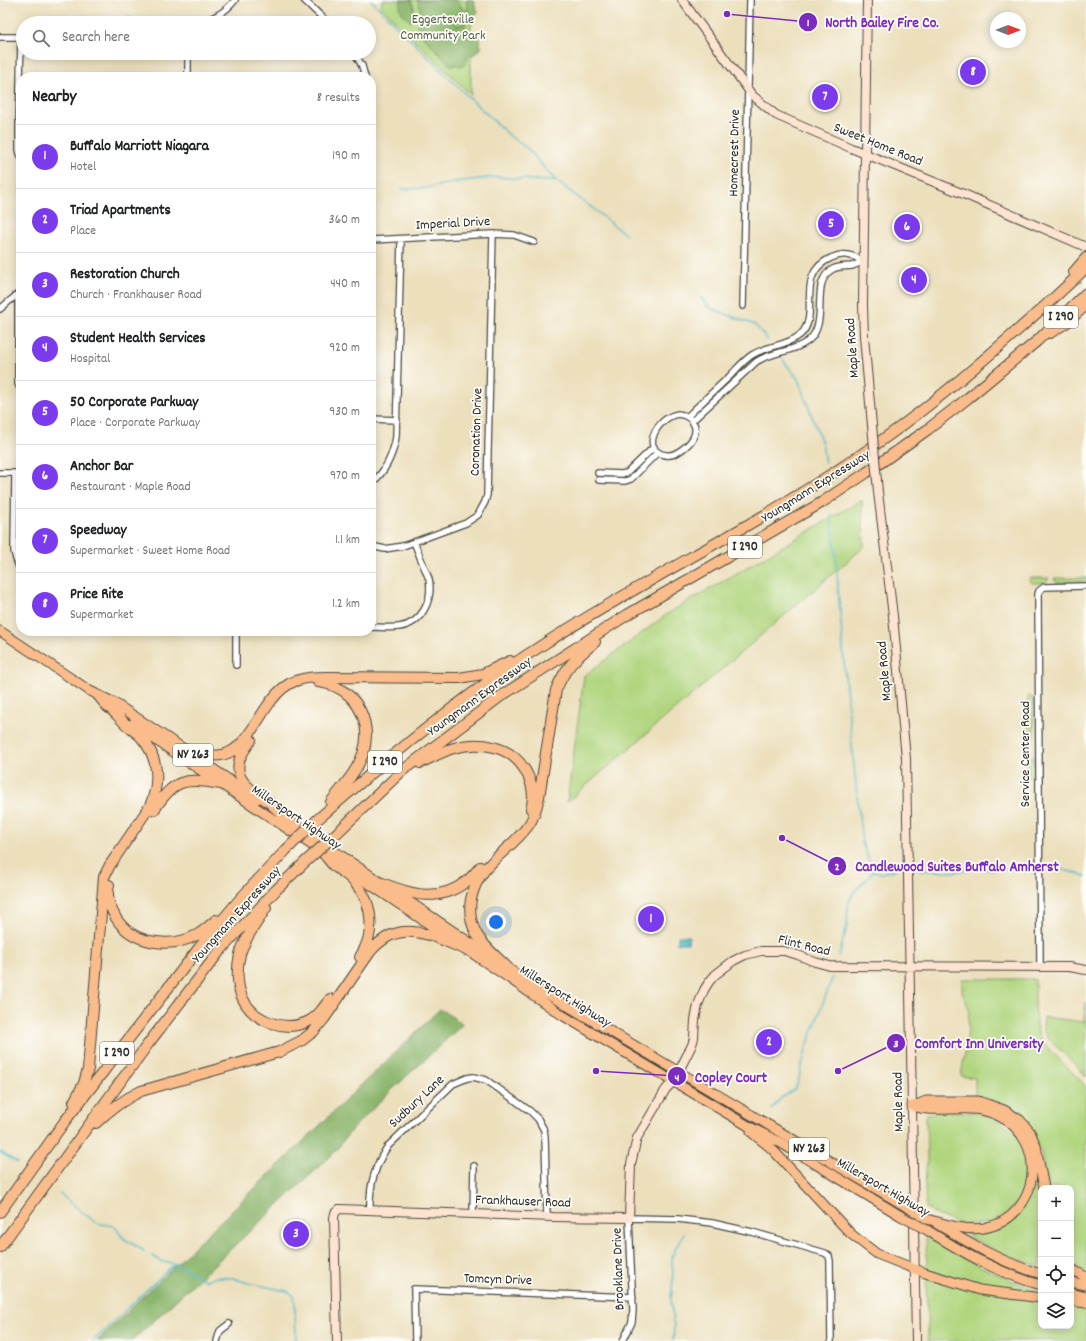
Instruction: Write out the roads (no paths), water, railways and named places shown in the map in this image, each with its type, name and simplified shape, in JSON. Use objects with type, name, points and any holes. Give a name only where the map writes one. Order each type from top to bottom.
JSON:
[{"type":"highway","name":"Youngmann Expressway","points":[[0,1212],[65,1121],[199,948],[240,899],[286,850],[318,819],[386,761],[475,691],[543,645],[623,596],[750,524],[859,457],[931,404],[1053,299],[1085,263]]},
{"type":"highway","name":"Youngmann Expressway","points":[[0,1247],[148,1044],[219,952],[276,890],[402,771],[501,696],[627,615],[821,503],[866,473],[927,430],[968,398],[1037,341],[1046,330],[1086,293]]},
{"type":"highway","points":[[1037,341],[1066,323],[1086,305]]},
{"type":"highway","points":[[508,968],[485,945],[477,935],[473,926],[470,905],[477,879],[484,869],[522,833],[536,810],[540,797],[556,690],[562,675],[572,661],[627,615]]},
{"type":"highway","points":[[184,749],[207,756],[219,757],[230,753],[239,747],[246,739],[273,698],[288,685],[297,680],[328,677],[459,678],[483,674],[543,645]]},
{"type":"highway","points":[[286,818],[243,782],[239,774],[238,762],[277,704],[287,692],[301,684],[318,682],[335,685],[351,696],[362,714],[366,735],[363,753],[353,775],[318,819]]},
{"type":"highway","points":[[65,1121],[84,1083],[88,1069],[104,877],[110,865],[150,806],[154,796],[157,780],[156,767],[151,750],[141,737],[114,712]]},
{"type":"highway","points":[[382,883],[402,891],[423,895],[436,895],[453,889],[467,881],[526,820],[532,804],[533,790],[529,777],[523,766],[510,754],[495,746],[475,744],[453,748],[402,771]]},
{"type":"highway","points":[[221,784],[201,780],[186,781],[173,786],[163,796],[115,868],[108,887],[109,900],[112,911],[121,925],[136,937],[156,943],[180,940],[197,935],[240,899]]},
{"type":"highway","points":[[276,890],[243,946],[240,955],[238,981],[242,999],[253,1013],[266,1021],[279,1026],[290,1026],[311,1020],[319,1014],[365,949],[369,937],[371,924],[370,910],[364,896],[357,884],[333,865],[322,852]]},
{"type":"highway","points":[[74,1146],[104,1116],[129,1097],[141,1091],[279,1052],[301,1041],[314,1032],[370,952],[389,936],[403,932],[422,932],[466,950]]},
{"type":"main road","name":"Sweet Home Road","points":[[682,0],[748,90],[764,107],[780,118],[1086,247]]},
{"type":"main road","name":"Maple Road","points":[[867,0],[863,261],[864,337],[878,492],[893,616],[906,759],[916,1341]]},
{"type":"main road","name":"Millersport Highway","points":[[0,631],[97,695],[113,702],[184,749],[534,986],[979,1249],[1026,1270],[1038,1273]]},
{"type":"main road","name":"Millersport Highway","points":[[97,695],[107,707],[114,712],[562,1015],[781,1143],[973,1258],[1022,1279],[1038,1284]]},
{"type":"main road","name":"Flint Road","points":[[629,1218],[631,1164],[637,1138],[666,1089],[674,1081],[692,1046],[697,1009],[704,990],[715,975],[739,957],[761,951],[778,950],[830,966],[1069,967],[1086,970]]},
{"type":"main road","points":[[912,1106],[926,1102],[971,1101],[987,1104],[1004,1110],[1020,1120],[1030,1132],[1036,1146],[1043,1185]]},
{"type":"main road","points":[[912,1106],[926,1109],[978,1109],[990,1111],[1011,1122],[1022,1135],[1029,1147],[1033,1163],[1032,1178],[1023,1202],[1016,1211],[1000,1222],[984,1228],[972,1229],[960,1228],[927,1219]]},
{"type":"main road","points":[[735,1117],[771,1148],[852,1234],[865,1246],[877,1254],[914,1269],[980,1290],[1038,1298]]},
{"type":"main road","name":"Frankhauser Road","points":[[337,1341],[334,1225],[335,1214],[341,1208],[547,1217],[629,1218]]},
{"type":"main road","points":[[1074,1270],[1086,1277]]},
{"type":"main road","points":[[1074,1283],[1086,1285]]},
{"type":"main road","points":[[1074,1294],[1086,1297]]},
{"type":"main road","points":[[1074,1301],[1086,1303]]},
{"type":"street","points":[[216,16],[228,9],[235,0]]},
{"type":"street","points":[[304,0],[321,16]]},
{"type":"street","name":"Homecrest Drive","points":[[743,306],[750,0]]},
{"type":"street","points":[[0,37],[16,36]]},
{"type":"street","points":[[21,60],[21,72]]},
{"type":"street","points":[[188,60],[188,72]]},
{"type":"street","points":[[359,60],[364,72]]},
{"type":"street","name":"Imperial Drive","points":[[376,240],[493,234],[514,235],[534,242]]},
{"type":"street","name":"Coronation Drive","points":[[376,547],[385,549],[394,548],[466,523],[478,514],[485,502],[487,495],[493,234]]},
{"type":"street","points":[[376,478],[381,473],[392,453],[396,437],[401,239]]},
{"type":"street","points":[[688,416],[746,360],[760,351],[794,340],[799,336],[806,328],[809,320],[810,284],[812,276],[820,266],[832,257],[845,254],[854,256],[863,261]]},
{"type":"street","points":[[692,421],[756,362],[762,358],[808,341],[814,333],[818,323],[820,289],[825,276],[834,268],[853,266],[863,261]]},
{"type":"street","points":[[0,309],[16,296]]},
{"type":"street","points":[[780,344],[782,351]]},
{"type":"street","points":[[678,414],[688,416],[692,421],[694,427],[693,438],[679,452],[669,456],[664,455],[658,452],[654,447],[654,431],[671,415],[678,414]]},
{"type":"street","points":[[376,419],[397,420]]},
{"type":"street","points":[[598,473],[627,473],[654,447]]},
{"type":"street","points":[[599,480],[626,481],[631,479],[658,452]]},
{"type":"street","points":[[0,473],[16,473]]},
{"type":"street","points":[[16,512],[14,551],[16,559]]},
{"type":"street","points":[[376,627],[407,625],[419,617],[426,606],[429,599],[429,579],[414,542]]},
{"type":"street","name":"Service Center Road","points":[[1040,967],[1038,594],[1044,587],[1086,586]]},
{"type":"street","points":[[236,636],[236,665]]},
{"type":"street","name":"Sudbury Lane","points":[[370,1209],[371,1186],[374,1174],[377,1165],[388,1146],[453,1084],[461,1079],[473,1077],[486,1080],[492,1084],[533,1113],[542,1124],[545,1137],[547,1217]]},
{"type":"street","points":[[473,1213],[474,1166]]},
{"type":"street","name":"Frankhauser Road","points":[[629,1218],[688,1220],[729,1226],[822,1251],[827,1254],[830,1261],[831,1341]]},
{"type":"street","name":"Brooklane Drive","points":[[623,1341],[632,1322],[633,1310],[629,1218]]},
{"type":"street","name":"Tomcyn Drive","points":[[415,1341],[414,1289],[633,1297]]},
{"type":"street","points":[[217,1341],[220,1331],[229,1324]]},
{"type":"water","points":[[678,936],[689,936],[688,943],[676,943],[678,941]]},
{"type":"waterway","points":[[371,0],[457,86],[511,137],[528,149],[555,180],[626,235]]},
{"type":"waterway","points":[[402,189],[427,188],[455,182],[497,177],[546,181],[555,180]]},
{"type":"waterway","points":[[701,298],[710,308],[755,325],[768,340]]},
{"type":"waterway","points":[[783,360],[798,379],[822,443],[825,463]]},
{"type":"waterway","points":[[831,514],[846,688],[862,843],[873,871],[881,873],[895,870]]},
{"type":"waterway","points":[[919,870],[952,872],[972,869],[1064,870],[1086,876]]},
{"type":"waterway","points":[[839,956],[847,926],[848,904],[854,892],[870,876],[872,871]]},
{"type":"waterway","points":[[772,1109],[781,1098],[794,1090],[798,1082],[806,1049],[833,976]]},
{"type":"waterway","points":[[0,1152],[18,1163]]},
{"type":"waterway","points":[[60,1194],[96,1223],[113,1226],[123,1238],[144,1251]]},
{"type":"waterway","points":[[673,1341],[674,1327],[671,1300],[673,1278],[672,1258],[684,1233]]},
{"type":"waterway","points":[[152,1256],[162,1262],[177,1264],[204,1280],[218,1277],[233,1278],[248,1283],[287,1291],[294,1296],[296,1341]]},
{"type":"waterway","points":[[93,1341],[171,1267],[177,1264]]},
{"type":"place","name":"North Bailey Fire Co.","points":[[727,14]]},
{"type":"place","name":"Price Rite","points":[[973,72]]},
{"type":"place","name":"Speedway","points":[[825,97]]},
{"type":"place","name":"50 Corporate Parkway","points":[[831,224]]},
{"type":"place","name":"Anchor Bar","points":[[907,227]]},
{"type":"place","name":"Student Health Services","points":[[914,280]]},
{"type":"place","name":"Candlewood Suites Buffalo Amherst","points":[[782,838]]},
{"type":"place","name":"Buffalo Marriott Niagara","points":[[651,919]]},
{"type":"place","name":"Triad Apartments","points":[[769,1042]]},
{"type":"place","name":"Copley Court","points":[[596,1071]]},
{"type":"place","name":"Comfort Inn University","points":[[838,1071]]},
{"type":"place","name":"Restoration Church","points":[[296,1234]]},
{"type":"park label","name":"Eggertsville Community Park","points":[[443,28]]}]
